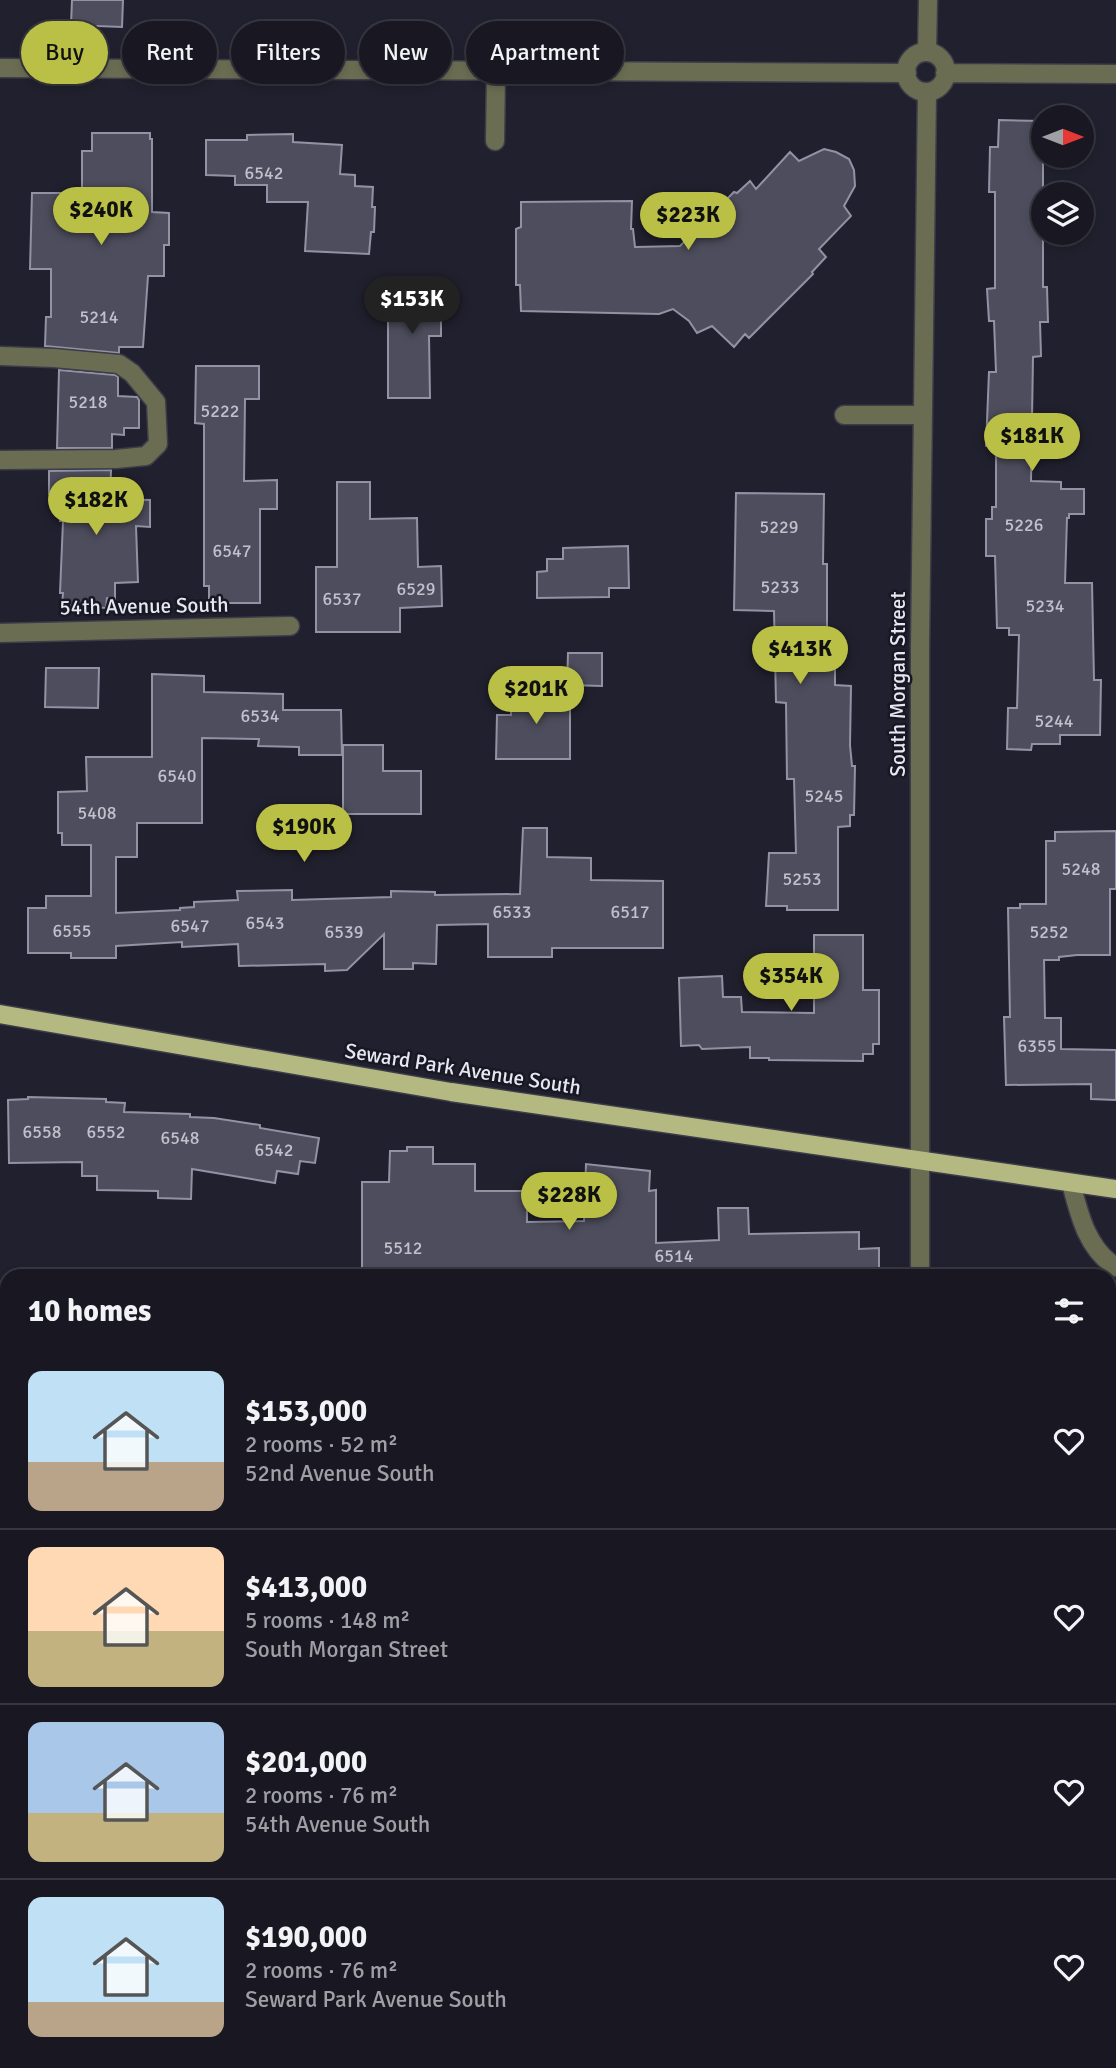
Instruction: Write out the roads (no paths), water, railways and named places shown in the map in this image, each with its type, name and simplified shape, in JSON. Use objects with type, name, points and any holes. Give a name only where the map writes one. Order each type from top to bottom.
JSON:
[{"type":"main road","name":"Seward Park Avenue South","points":[[0,1014],[452,1091],[1116,1189]]},
{"type":"street","points":[[927,52],[928,0]]},
{"type":"street","points":[[927,52],[940,59],[945,73],[942,84],[927,92],[912,86],[906,73],[912,58],[927,52]]},
{"type":"street","points":[[0,68],[466,72]]},
{"type":"street","points":[[624,72],[906,73]]},
{"type":"street","points":[[945,73],[1116,74]]},
{"type":"street","points":[[495,141],[496,84]]},
{"type":"street","name":"South Morgan Street","points":[[920,1269],[920,648],[927,92]]},
{"type":"street","points":[[0,356],[119,364],[132,373],[156,402],[158,444],[146,456],[116,459],[0,460]]},
{"type":"street","points":[[844,415],[923,415]]},
{"type":"street","name":"54th Avenue South","points":[[0,633],[290,626]]},
{"type":"street","points":[[1071,1183],[1081,1222],[1095,1247],[1116,1267]]}]
